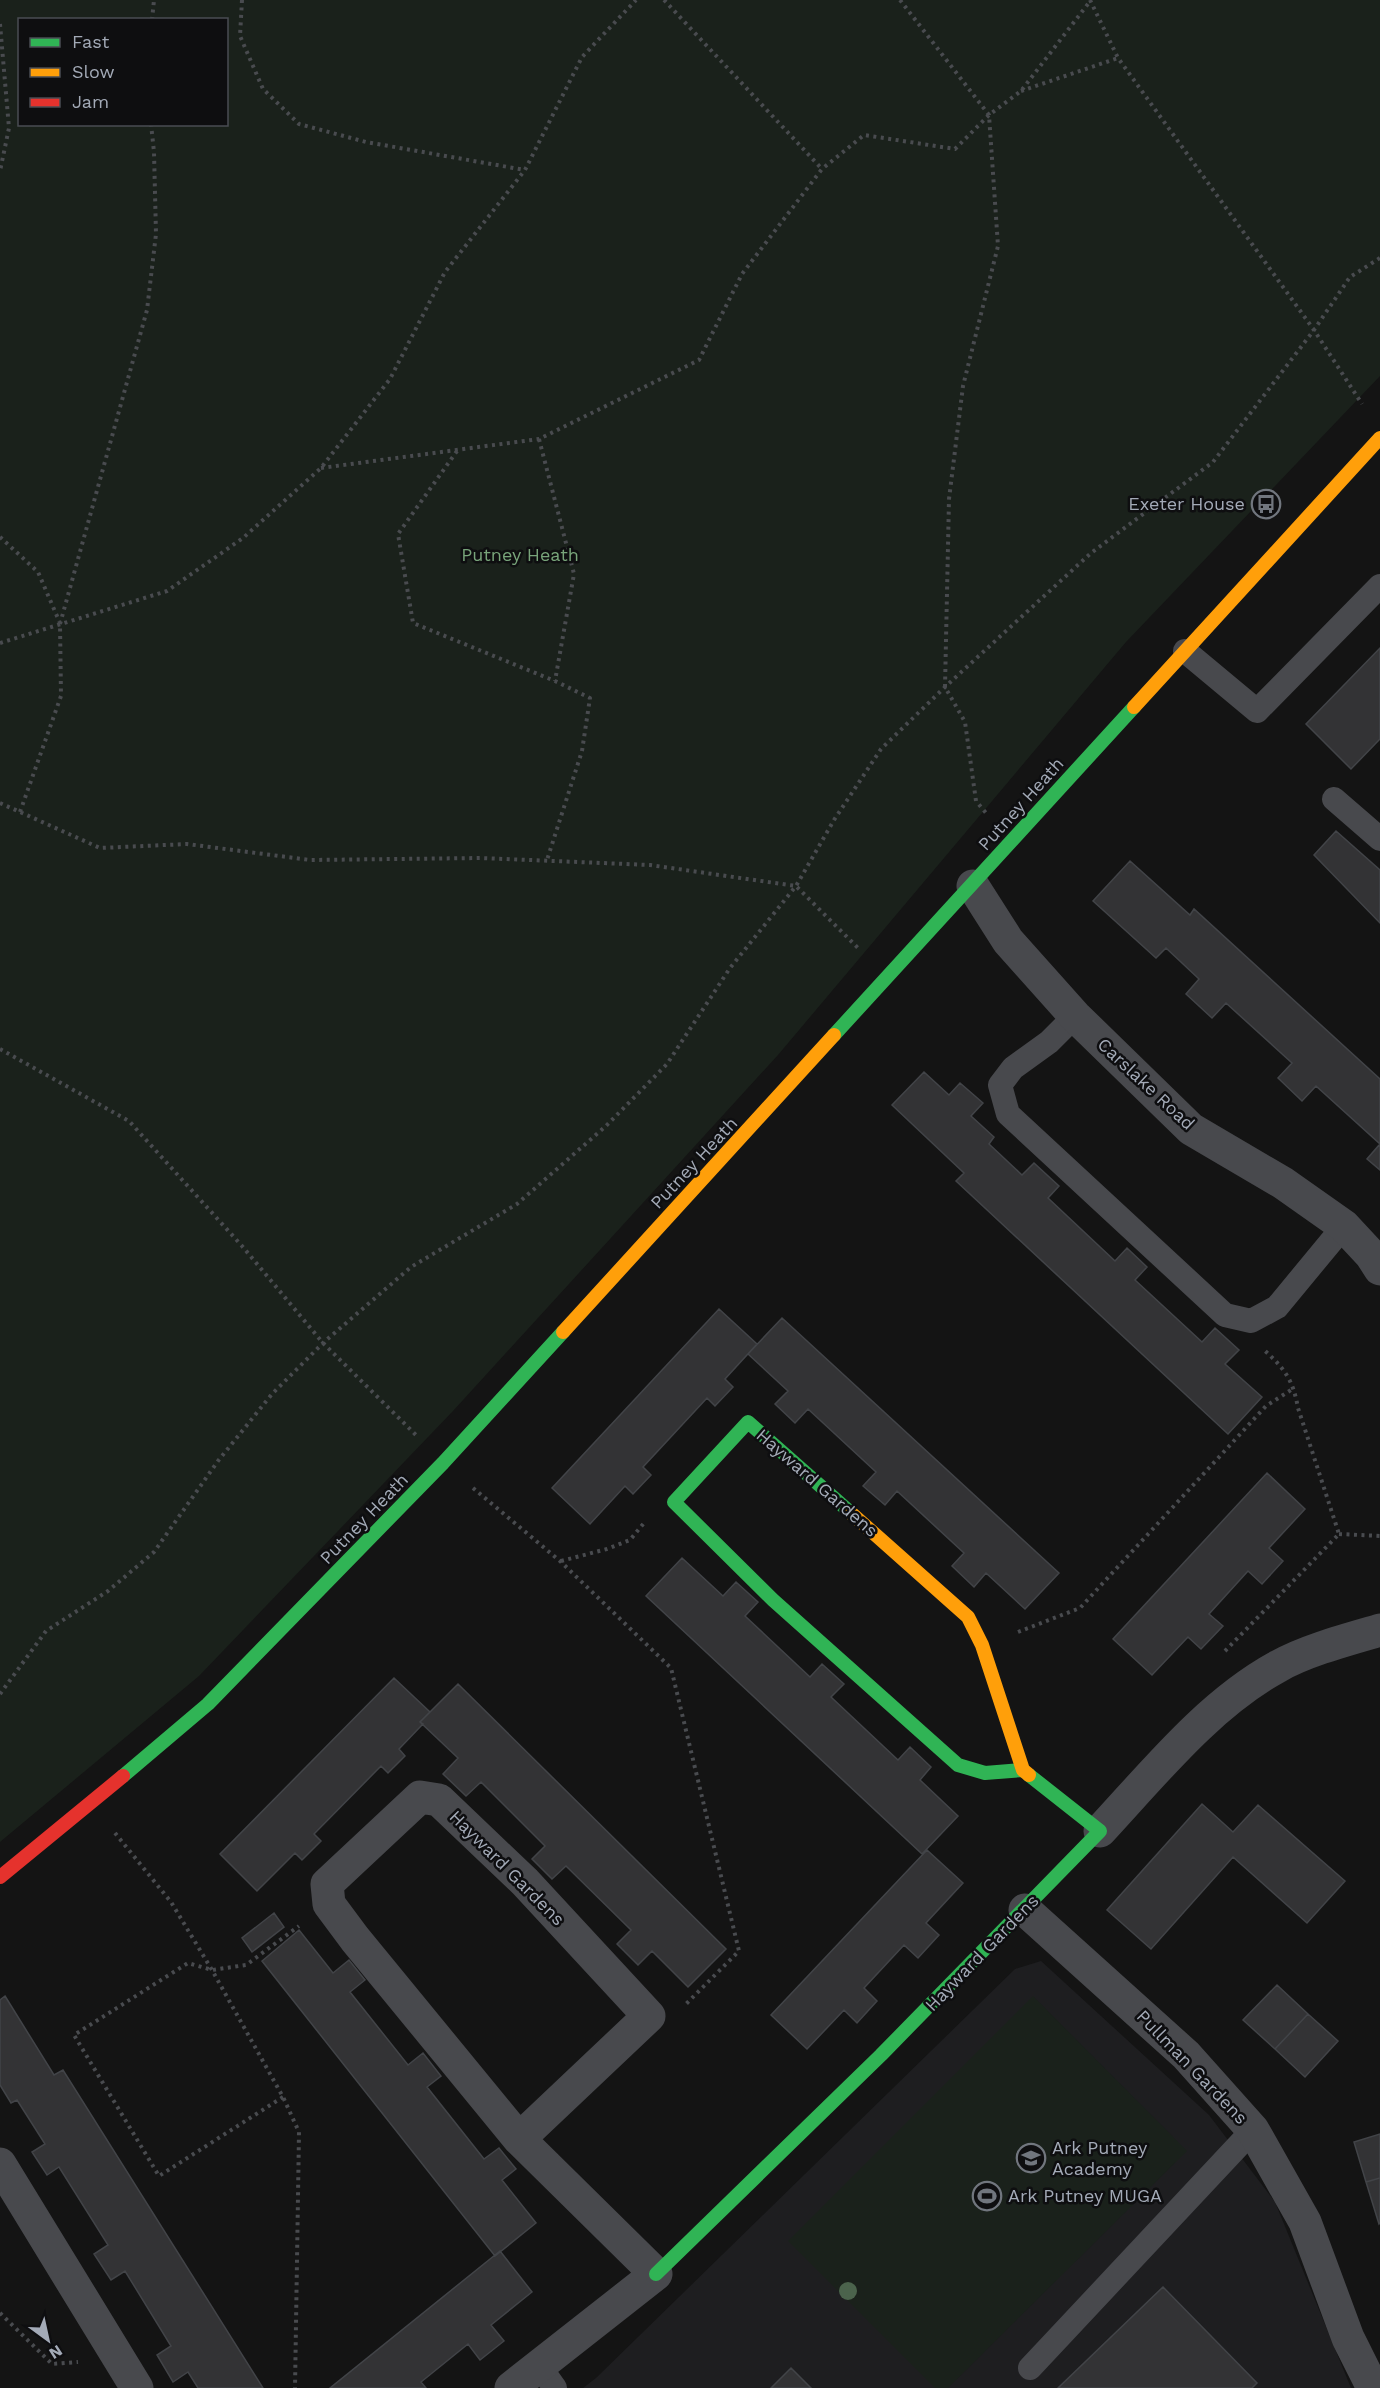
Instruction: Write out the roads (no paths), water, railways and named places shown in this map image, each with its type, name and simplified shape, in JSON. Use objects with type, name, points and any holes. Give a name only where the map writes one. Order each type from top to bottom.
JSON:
[{"type":"street","name":"Putney Heath","points":[[0,1877],[92,1803],[208,1704],[443,1463],[973,886],[1010,841],[1380,438]]},
{"type":"street","name":"Carslake Road","points":[[973,886],[1008,941],[1074,1016],[1191,1129],[1283,1183],[1344,1226],[1371,1255],[1380,1269]]},
{"type":"street","name":"Hayward Gardens","points":[[748,1422],[968,1617],[982,1645],[1023,1770],[985,1773],[958,1765],[773,1600],[674,1502],[748,1422]]},
{"type":"street","name":"Hayward Gardens","points":[[511,2388],[548,2377],[853,2085],[1025,1910],[1217,1708],[1277,1666],[1334,1644],[1380,1630]]},
{"type":"street","points":[[1023,1770],[1100,1831]]},
{"type":"street","name":"Hayward Gardens","points":[[420,1797],[439,1800],[525,1882],[649,2016],[519,2139],[362,1948],[329,1904],[327,1884],[420,1797]]},
{"type":"street","name":"Pullman Gardens","points":[[1025,1910],[1186,2055],[1253,2130],[1305,2222],[1348,2338],[1373,2388]]},
{"type":"street","points":[[519,2139],[656,2274]]},
{"type":"street","points":[[0,2164],[137,2388]]},
{"type":"lane","points":[[1185,651],[1257,711],[1380,586]]},
{"type":"lane","points":[[1334,799],[1380,840]]},
{"type":"lane","points":[[1074,1016],[1049,1042],[1013,1068],[1000,1085],[1008,1114],[1225,1315],[1251,1321],[1277,1307],[1344,1226]]},
{"type":"lane","points":[[1030,2368],[1253,2130]]},
{"type":"place","name":"Exeter House","points":[[1266,504]]},
{"type":"place","name":"Ark Putney Academy","points":[[1031,2158]]},
{"type":"place","name":"Ark Putney MUGA","points":[[987,2196]]}]
